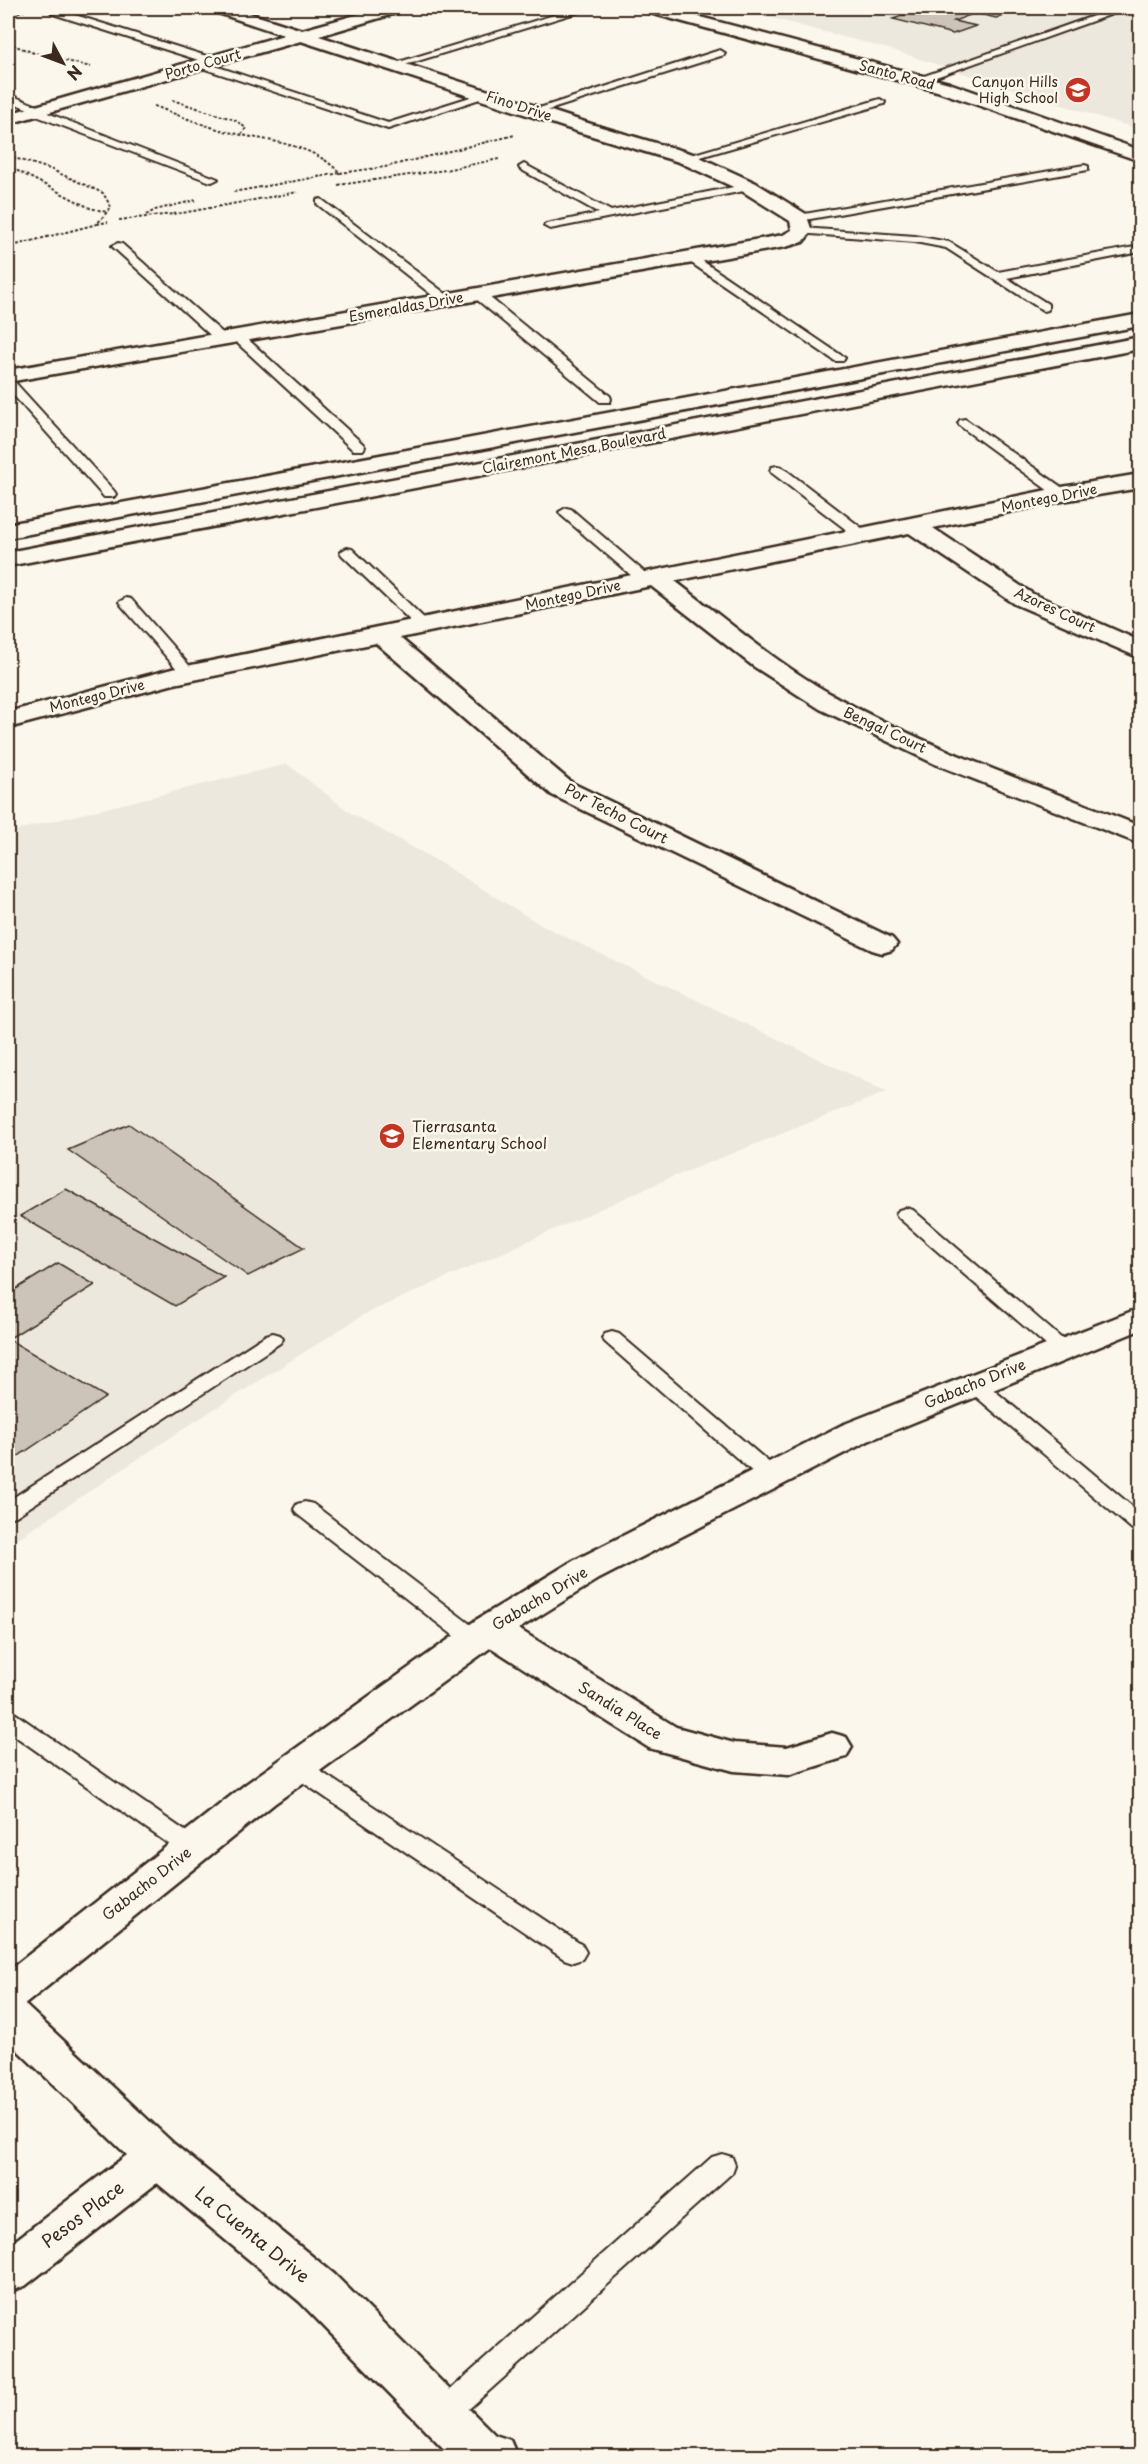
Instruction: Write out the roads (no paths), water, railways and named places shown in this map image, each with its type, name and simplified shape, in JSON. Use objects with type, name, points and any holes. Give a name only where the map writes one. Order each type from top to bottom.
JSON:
[{"type":"street","name":"Fino Drive","points":[[218,8],[570,123],[686,158],[749,187],[801,224]]},
{"type":"street","name":"Porto Court","points":[[8,119],[118,88],[139,90],[206,62],[398,8]]},
{"type":"street","name":"Santo Road","points":[[649,8],[918,80],[1092,137],[1140,156]]},
{"type":"street","name":"Santo Road","points":[[702,8],[941,72],[1052,107]]},
{"type":"street","name":"Esmeraldas Drive","points":[[8,376],[785,241],[795,238],[801,224]]},
{"type":"street","name":"Clairemont Mesa Boulevard","points":[[8,531],[1140,320]]},
{"type":"street","name":"Clairemont Mesa Boulevard","points":[[8,559],[1140,343]]},
{"type":"street","name":"Montego Drive","points":[[8,720],[189,674],[1062,494],[1140,481]]},
{"type":"street","name":"Azores Court","points":[[913,525],[1024,599],[1140,650]]},
{"type":"street","name":"Bengal Court","points":[[651,579],[777,670],[828,703],[926,750],[1140,836]]},
{"type":"street","name":"Por Techo Court","points":[[382,635],[562,789],[882,944]]},
{"type":"street","name":"Gabacho Drive","points":[[8,1995],[297,1767],[483,1635],[586,1570],[855,1433],[1140,1318]]},
{"type":"street","name":"Sandia Place","points":[[483,1635],[663,1738],[734,1757],[788,1761],[832,1746]]},
{"type":"street","name":"La Cuenta Drive","points":[[8,2015],[158,2157],[317,2288],[480,2452],[492,2457]]},
{"type":"street","name":"Pesos Place","points":[[8,2272],[158,2157]]},
{"type":"lane","points":[[918,80],[1124,8]]},
{"type":"lane","points":[[394,65],[577,11]]},
{"type":"lane","points":[[56,12],[388,126],[487,95]]},
{"type":"lane","points":[[535,111],[720,53]]},
{"type":"lane","points":[[8,98],[38,112],[212,179]]},
{"type":"lane","points":[[686,158],[880,102]]},
{"type":"lane","points":[[524,167],[609,214]]},
{"type":"lane","points":[[801,224],[1084,168]]},
{"type":"lane","points":[[550,226],[749,187]]},
{"type":"lane","points":[[321,202],[446,300]]},
{"type":"lane","points":[[801,224],[933,241],[948,245],[1044,308]]},
{"type":"lane","points":[[118,246],[358,447]]},
{"type":"lane","points":[[996,276],[1140,249]]},
{"type":"lane","points":[[691,258],[839,358]]},
{"type":"lane","points":[[479,295],[605,399]]},
{"type":"lane","points":[[8,382],[109,494]]},
{"type":"lane","points":[[965,423],[1062,494]]},
{"type":"lane","points":[[777,470],[862,535]]},
{"type":"lane","points":[[566,512],[651,579]]},
{"type":"lane","points":[[347,552],[424,626]]},
{"type":"lane","points":[[126,602],[189,674]]},
{"type":"lane","points":[[906,1214],[1062,1349]]},
{"type":"lane","points":[[612,1338],[771,1476]]},
{"type":"lane","points":[[8,1511],[273,1339]]},
{"type":"lane","points":[[975,1385],[1140,1524]]},
{"type":"lane","points":[[305,1509],[483,1635]]},
{"type":"lane","points":[[8,1720],[192,1848]]},
{"type":"lane","points":[[297,1767],[573,1952]]},
{"type":"lane","points":[[442,2415],[722,2165]]},
{"type":"place","name":"Canyon Hills High School","points":[[1078,90]]},
{"type":"place","name":"Tierrasanta Elementary School","points":[[392,1136]]}]
